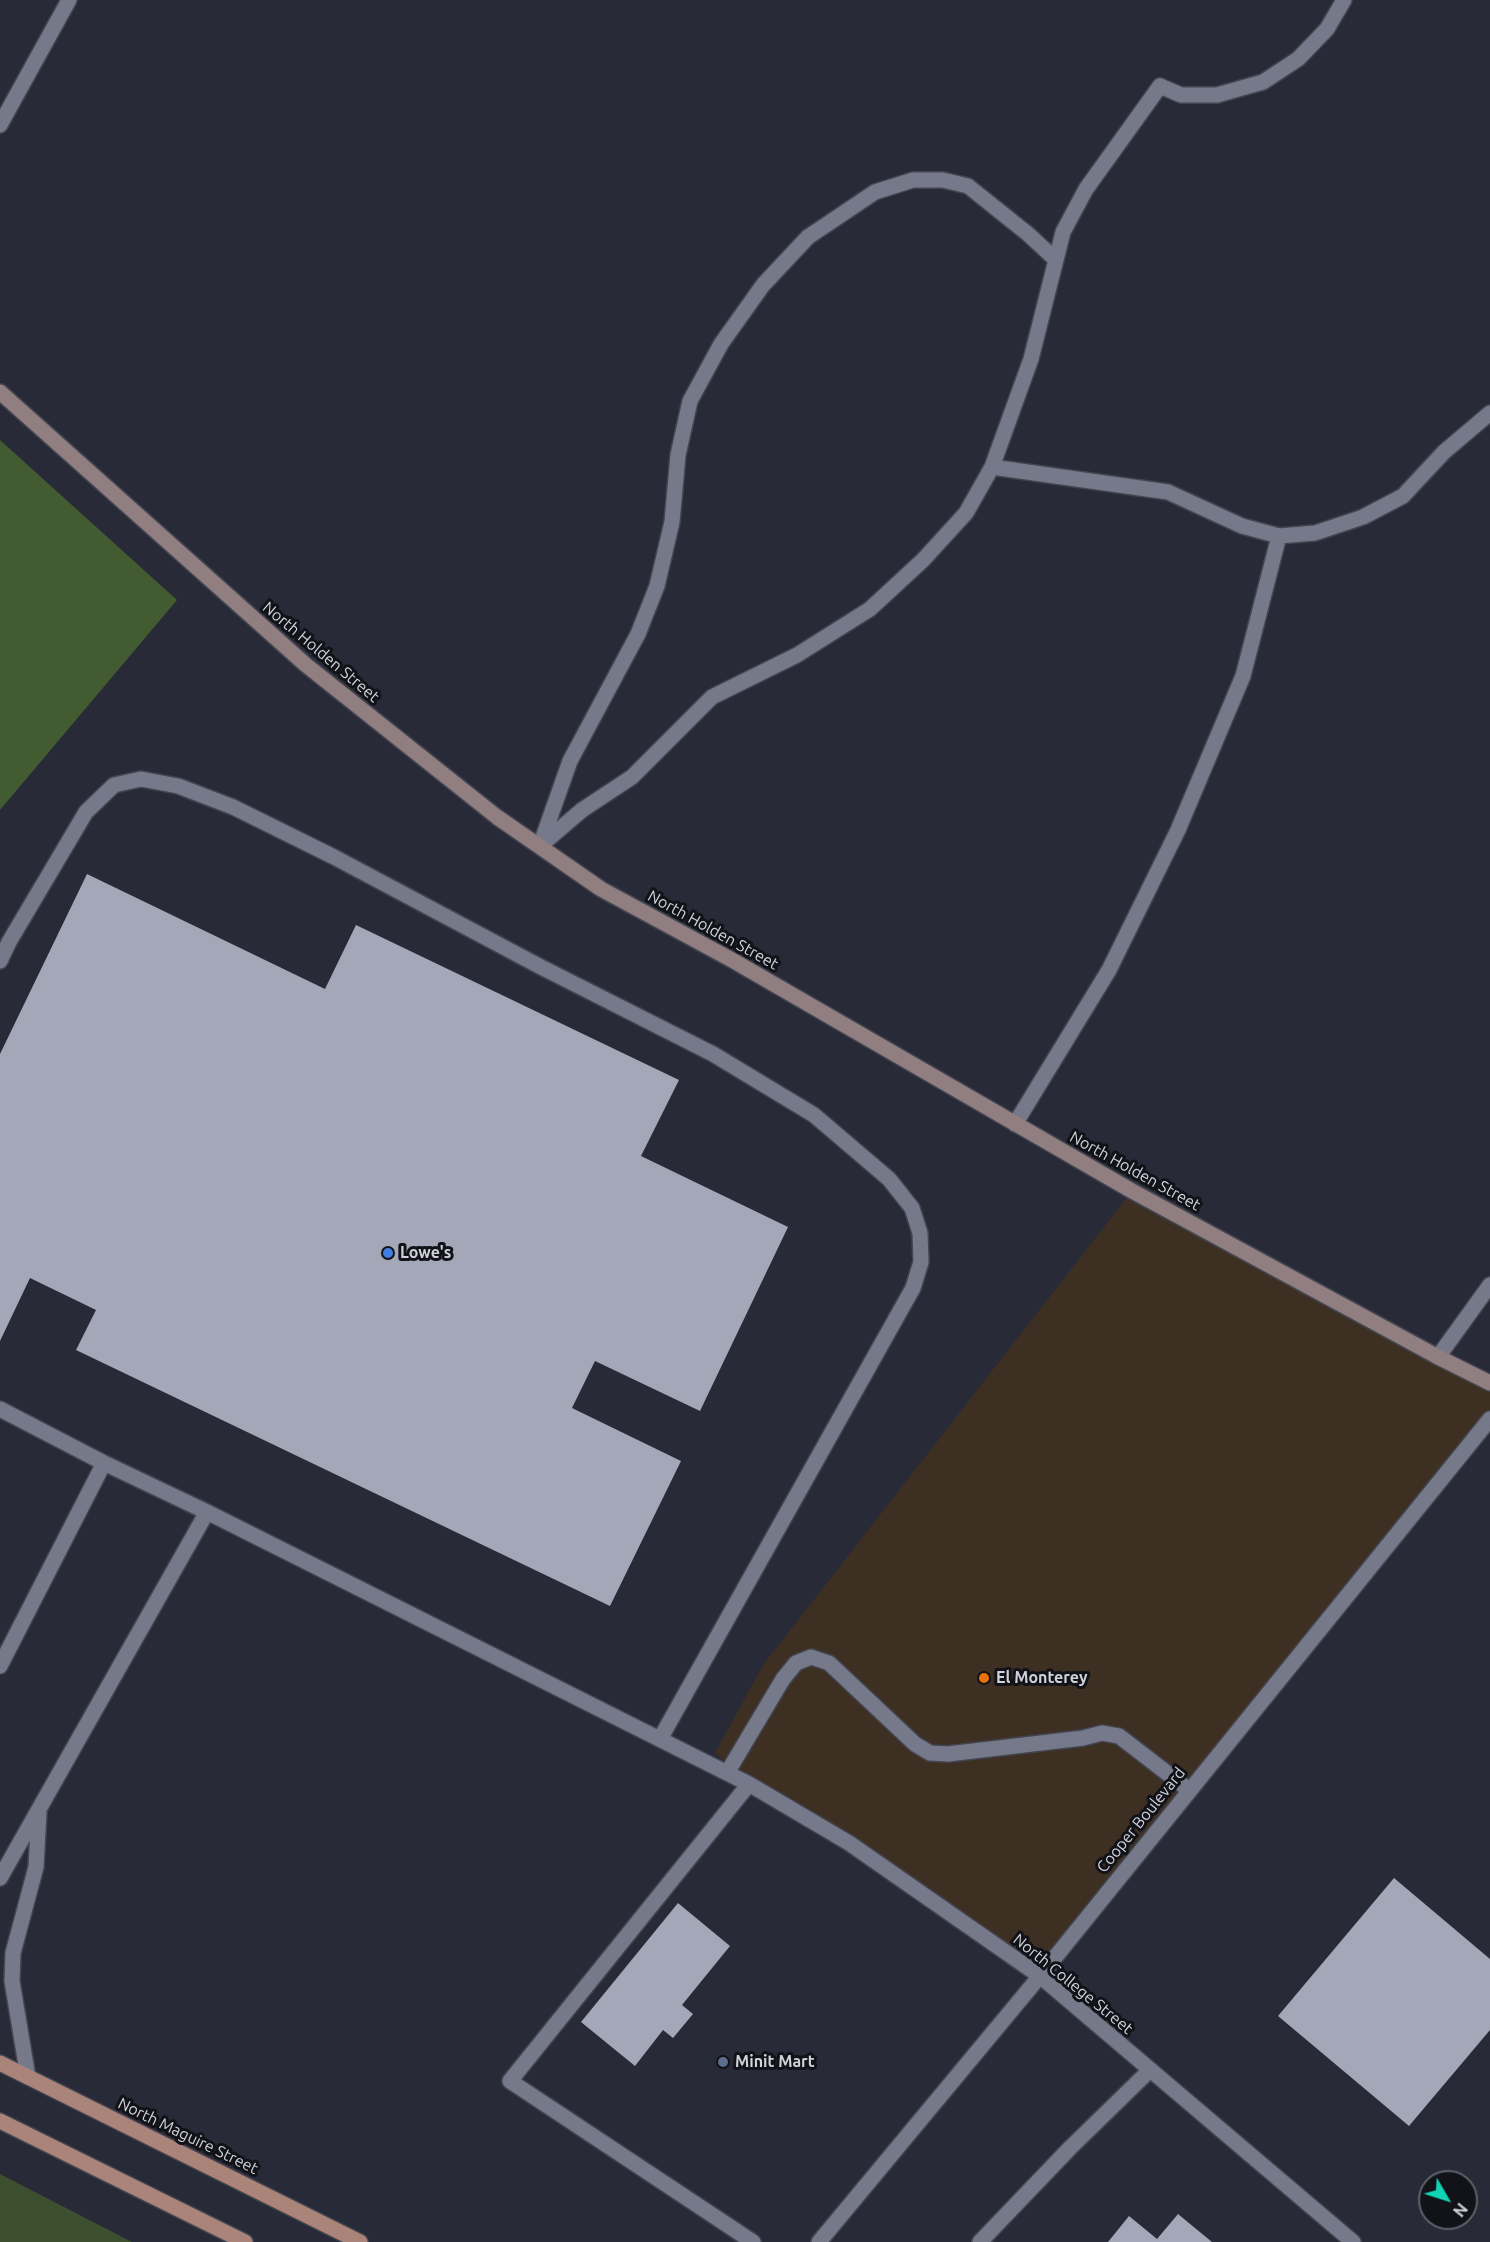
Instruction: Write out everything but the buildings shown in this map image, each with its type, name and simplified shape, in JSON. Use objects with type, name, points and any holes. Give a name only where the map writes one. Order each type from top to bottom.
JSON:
[{"type":"main road","name":"North Holden Street","points":[[0,392],[306,665],[497,817],[601,889],[732,960],[1132,1191],[1437,1357],[1490,1383]]},
{"type":"main road","name":"North Maguire Street","points":[[0,2063],[360,2242]]},
{"type":"main road","points":[[0,2121],[245,2242]]},
{"type":"street","points":[[0,125],[69,0]]},
{"type":"street","points":[[540,846],[582,810],[632,777],[712,697],[797,655],[870,609],[923,560],[966,513],[992,467],[1031,359],[1063,232],[1086,189],[1160,86],[1181,95],[1218,95],[1263,82],[1298,59],[1327,30],[1344,0]]},
{"type":"street","points":[[540,846],[570,761],[638,634],[657,586],[672,522],[678,455],[690,400],[721,344],[763,285],[808,237],[875,192],[913,180],[943,180],[968,186],[1055,259]]},
{"type":"street","points":[[992,467],[1168,492],[1242,525],[1279,536],[1315,533],[1363,517],[1403,496],[1444,452],[1490,412]]},
{"type":"street","points":[[1015,1124],[1109,970],[1178,830],[1243,676],[1279,536]]},
{"type":"street","points":[[0,961],[86,812],[114,785],[141,779],[178,786],[233,807],[333,857],[539,966],[713,1054],[814,1115],[889,1179],[912,1208],[920,1233],[921,1262],[913,1288],[660,1739]]},
{"type":"street","points":[[1437,1357],[1490,1285]]},
{"type":"street","name":"North College Street","points":[[0,1409],[749,1784],[849,1843],[1040,1976],[1350,2241]]},
{"type":"street","name":"Cooper Boulevard","points":[[819,2242],[1040,1976],[1490,1419]]},
{"type":"street","points":[[0,1666],[104,1463]]},
{"type":"street","points":[[0,1878],[207,1512]]},
{"type":"street","points":[[727,1773],[783,1679],[796,1663],[811,1657],[829,1664],[915,1744],[930,1753],[948,1754],[1072,1740],[1102,1733],[1119,1736],[1189,1790]]},
{"type":"street","points":[[749,1784],[510,2081],[753,2242]]},
{"type":"street","points":[[28,2077],[12,1981],[13,1953],[36,1867],[39,1809]]},
{"type":"street","points":[[980,2242],[1070,2148],[1150,2070]]},
{"type":"shaded area","points":[[1132,1191],[1490,1383],[1490,1419],[1040,1976],[749,1784],[715,1753],[763,1665]]},
{"type":"green space","points":[[0,440],[177,600],[0,810]]},
{"type":"green space","points":[[0,2174],[132,2242],[0,2242]]},
{"type":"place","name":"Lowe's","points":[[388,1253]]},
{"type":"place","name":"El Monterey","points":[[984,1678]]},
{"type":"place","name":"Minit Mart","points":[[723,2062]]}]
